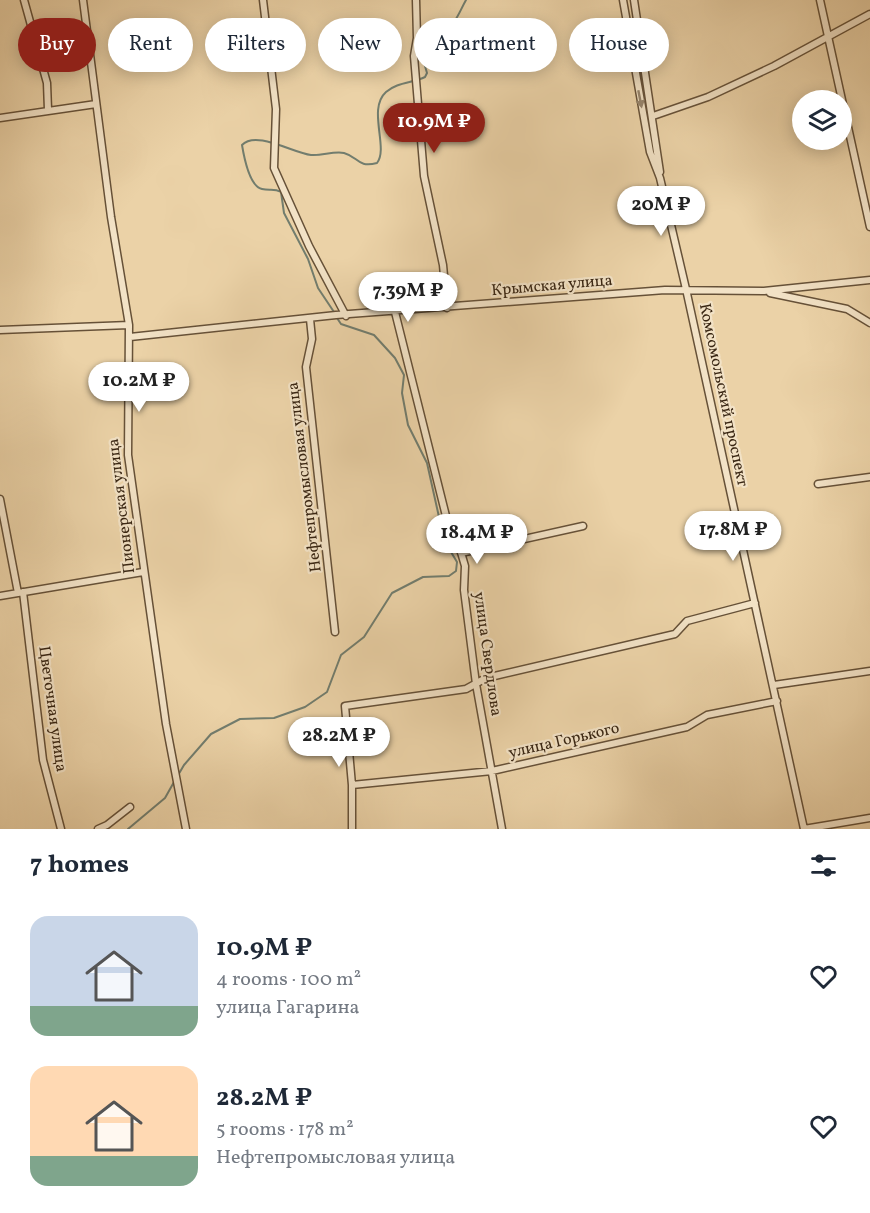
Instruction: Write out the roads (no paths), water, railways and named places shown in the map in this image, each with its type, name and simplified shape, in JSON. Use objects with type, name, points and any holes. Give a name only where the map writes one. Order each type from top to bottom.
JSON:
[{"type":"street","points":[[24,0],[47,83],[48,110]]},
{"type":"street","name":"Пионерская улица","points":[[83,0],[129,325],[126,433],[143,572],[186,829]]},
{"type":"street","points":[[263,0],[276,110],[274,168],[309,246],[346,316]]},
{"type":"street","points":[[416,0],[417,38],[414,56],[424,176],[442,265],[447,308]]},
{"type":"street","name":"Комсомольский проспект","points":[[623,0],[650,152],[660,178]]},
{"type":"street","name":"Комсомольский проспект","points":[[634,0],[653,116],[660,178],[774,685],[804,829]]},
{"type":"street","points":[[820,0],[870,227]]},
{"type":"street","points":[[653,116],[708,97],[870,14]]},
{"type":"street","points":[[0,118],[96,104]]},
{"type":"street","name":"Крымская улица","points":[[130,337],[310,319],[686,289],[764,291],[870,280]]},
{"type":"street","points":[[764,291],[847,309],[870,323]]},
{"type":"street","name":"улица Свердлова","points":[[395,312],[452,540],[461,553],[465,566],[464,590],[476,684],[502,829]]},
{"type":"street","name":"Нефтепромысловая улица","points":[[310,319],[312,339],[306,367],[335,632]]},
{"type":"street","points":[[0,330],[129,325]]},
{"type":"street","points":[[818,484],[870,477]]},
{"type":"street","name":"Цветочная улица","points":[[0,499],[21,593],[42,759],[61,829]]},
{"type":"street","points":[[461,553],[583,526]]},
{"type":"street","points":[[0,596],[143,572]]},
{"type":"street","points":[[352,829],[352,785],[345,706],[466,688],[486,678],[675,634],[687,621],[755,603]]},
{"type":"street","points":[[774,685],[870,671]]},
{"type":"street","name":"улица Горького","points":[[352,785],[492,771],[687,727],[707,715],[777,701]]},
{"type":"street","points":[[98,829],[107,825],[130,807]]},
{"type":"street","points":[[804,829],[870,818]]},
{"type":"waterway","points":[[334,312],[318,288],[308,259],[284,213],[281,192],[257,187],[250,177],[242,145],[248,141],[265,141],[311,155],[344,153],[362,163],[377,163],[381,148],[378,118],[381,99],[395,86],[425,77],[427,73],[424,63],[427,49],[454,22],[466,0]]},
{"type":"waterway","points":[[177,777],[184,765],[211,734],[240,719],[274,718],[305,707],[327,692],[341,655],[364,637],[392,593],[423,577],[449,576],[456,571],[457,562],[448,547],[441,526],[427,463],[408,425],[402,393],[404,375],[395,358],[374,335],[341,324],[337,318]]},
{"type":"waterway","points":[[128,829],[165,798],[174,782]]}]
